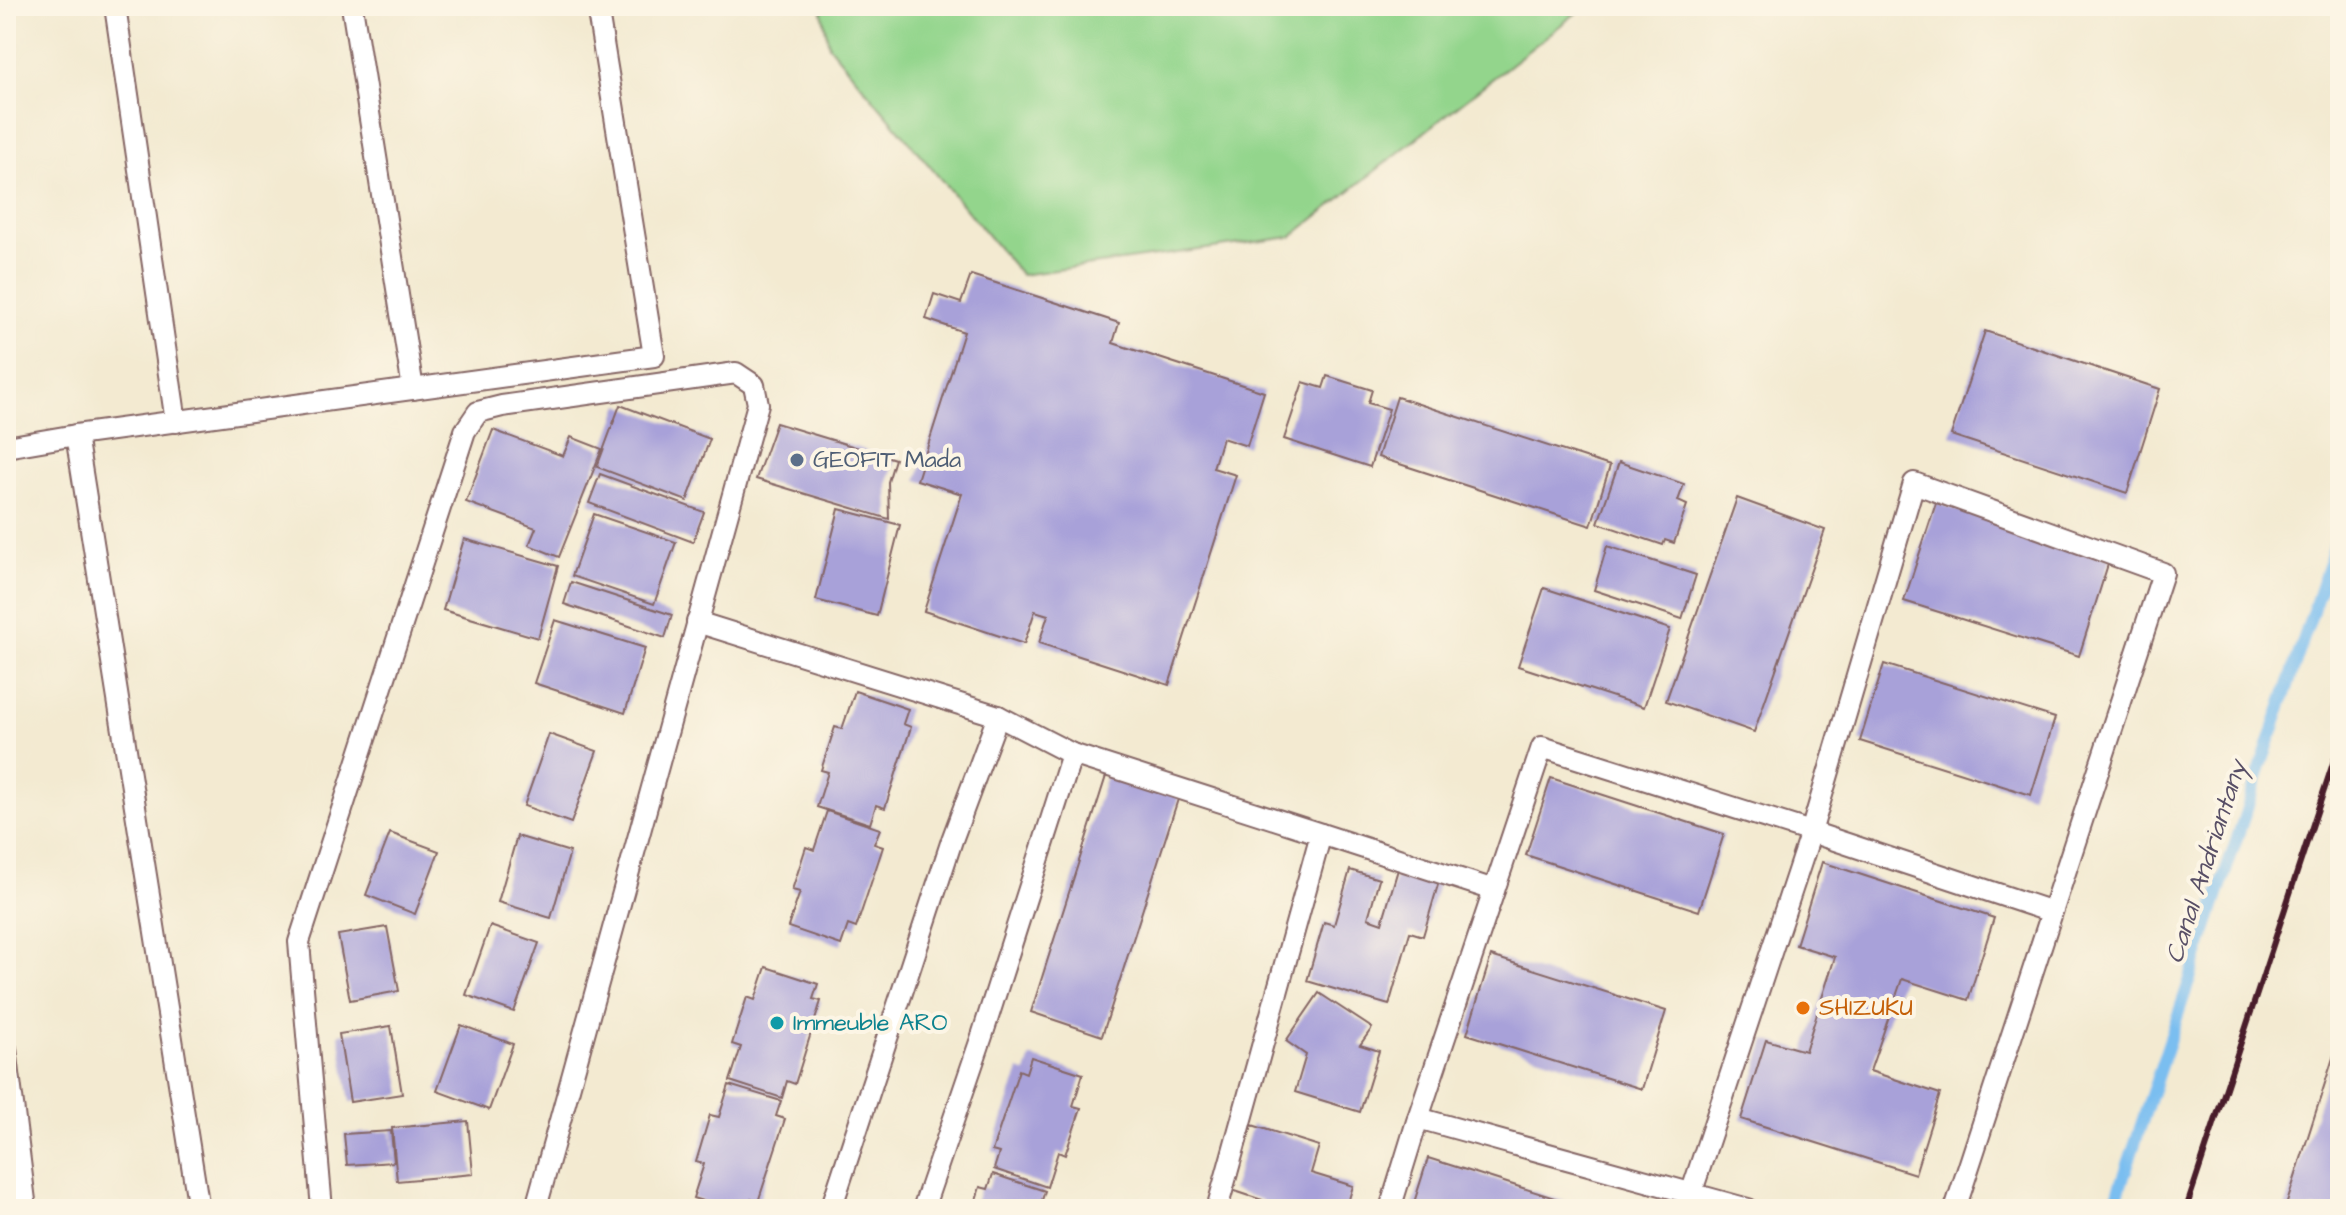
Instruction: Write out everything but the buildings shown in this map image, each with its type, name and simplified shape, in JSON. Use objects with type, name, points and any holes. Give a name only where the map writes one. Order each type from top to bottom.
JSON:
[{"type":"lane","points":[[115,6],[176,422]]},
{"type":"lane","points":[[352,6],[413,389]]},
{"type":"lane","points":[[6,447],[654,356],[597,6]]},
{"type":"lane","points":[[322,1209],[299,942],[465,431],[478,412],[502,406],[736,373],[754,385],[758,404],[537,1204],[532,1209]]},
{"type":"lane","points":[[76,435],[199,1209]]},
{"type":"lane","points":[[1689,1201],[1811,832],[1914,483],[2163,573],[1955,1209]]},
{"type":"lane","points":[[697,622],[998,716],[1072,754],[1494,890]]},
{"type":"lane","points":[[831,1209],[952,840],[998,716]]},
{"type":"lane","points":[[1390,1209],[1542,747],[2052,912]]},
{"type":"lane","points":[[923,1209],[1072,754]]},
{"type":"lane","points":[[1217,1209],[1321,834]]},
{"type":"lane","points":[[6,1049],[26,1209]]},
{"type":"lane","points":[[1418,1118],[1689,1201],[1748,1209]]},
{"type":"green space","points":[[821,6],[1585,6],[1291,237],[1021,275],[829,46]]},
{"type":"waterway","name":"Canal Andriantany","points":[[2113,1209],[2340,530]]},
{"type":"railway","points":[[2186,1209],[2340,742]]},
{"type":"place","name":"GEOFIT Mada","points":[[797,460]]},
{"type":"place","name":"SHIZUKU","points":[[1803,1008]]},
{"type":"place","name":"Immeuble ARO","points":[[777,1023]]}]
